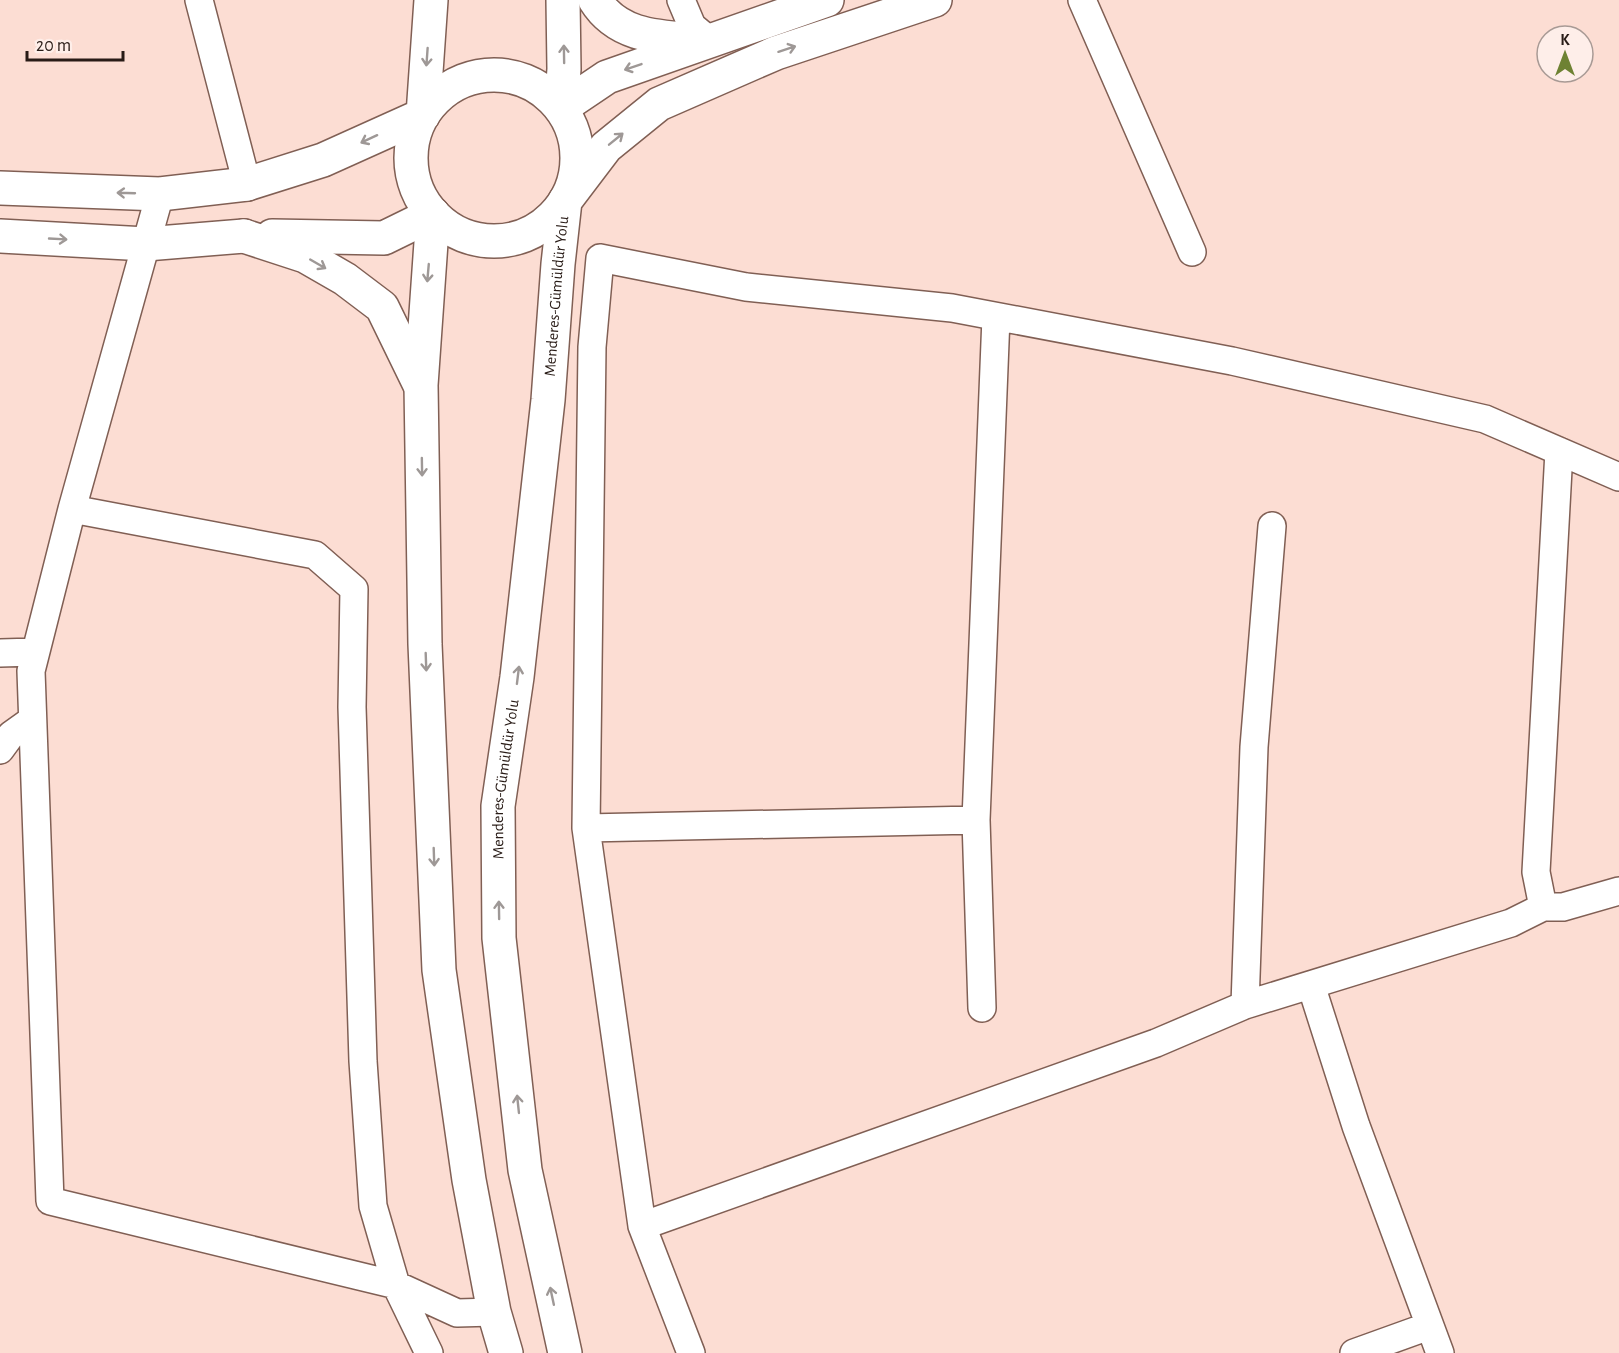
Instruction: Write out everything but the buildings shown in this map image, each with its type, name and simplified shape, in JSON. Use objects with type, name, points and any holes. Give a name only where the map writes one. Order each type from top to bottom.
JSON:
[{"type":"main road","points":[[423,115],[431,0]]},
{"type":"main road","points":[[561,108],[564,69],[563,0]]},
{"type":"main road","points":[[595,0],[598,6],[621,26],[650,36],[710,41]]},
{"type":"main road","points":[[561,108],[607,77],[827,0]]},
{"type":"main road","points":[[566,201],[575,178],[577,154],[573,130],[561,108],[542,89],[517,78],[490,75],[464,80],[440,94],[423,115],[414,134],[411,156],[412,177],[420,197],[433,214],[453,230],[477,239],[503,240],[527,234],[549,220],[566,201],[606,147],[659,104],[776,53],[934,0]]},
{"type":"main road","points":[[0,188],[160,194],[247,184],[323,160],[423,115]]},
{"type":"main road","name":"Menderes-Gümüldür Yolu","points":[[565,1353],[525,1170],[500,938],[498,806],[518,677],[548,400],[558,264],[566,201]]},
{"type":"main road","points":[[0,236],[146,244],[244,236],[384,238],[433,214]]},
{"type":"main road","points":[[433,214],[420,386],[425,644],[439,970],[469,1180],[494,1312],[506,1353]]},
{"type":"main road","points":[[244,236],[305,256],[345,279],[382,307],[420,386]]},
{"type":"street","points":[[199,0],[247,184]]},
{"type":"street","points":[[681,0],[693,26],[710,41]]},
{"type":"street","points":[[1082,0],[1192,252]]},
{"type":"street","points":[[160,194],[72,509],[31,671],[50,1201],[396,1285],[457,1313],[494,1312]]},
{"type":"street","points":[[692,1353],[642,1226],[586,828],[592,347],[600,258],[746,287],[951,308],[1232,361],[1485,419],[1619,477]]},
{"type":"street","points":[[982,1008],[976,820],[996,317]]},
{"type":"street","points":[[1543,907],[1536,872],[1558,451]]},
{"type":"street","points":[[72,509],[315,555],[354,589],[352,706],[363,1061],[373,1206],[396,1285],[429,1353]]},
{"type":"street","points":[[1245,1005],[1254,747],[1272,526]]},
{"type":"street","points":[[0,653],[35,652]]},
{"type":"street","points":[[0,750],[11,735],[32,720]]},
{"type":"street","points":[[586,828],[976,820]]},
{"type":"street","points":[[642,1226],[1156,1043],[1245,1005],[1511,923],[1543,907],[1563,907],[1617,897]]},
{"type":"street","points":[[1311,985],[1356,1126],[1440,1353]]},
{"type":"street","points":[[1354,1353],[1429,1326]]}]
